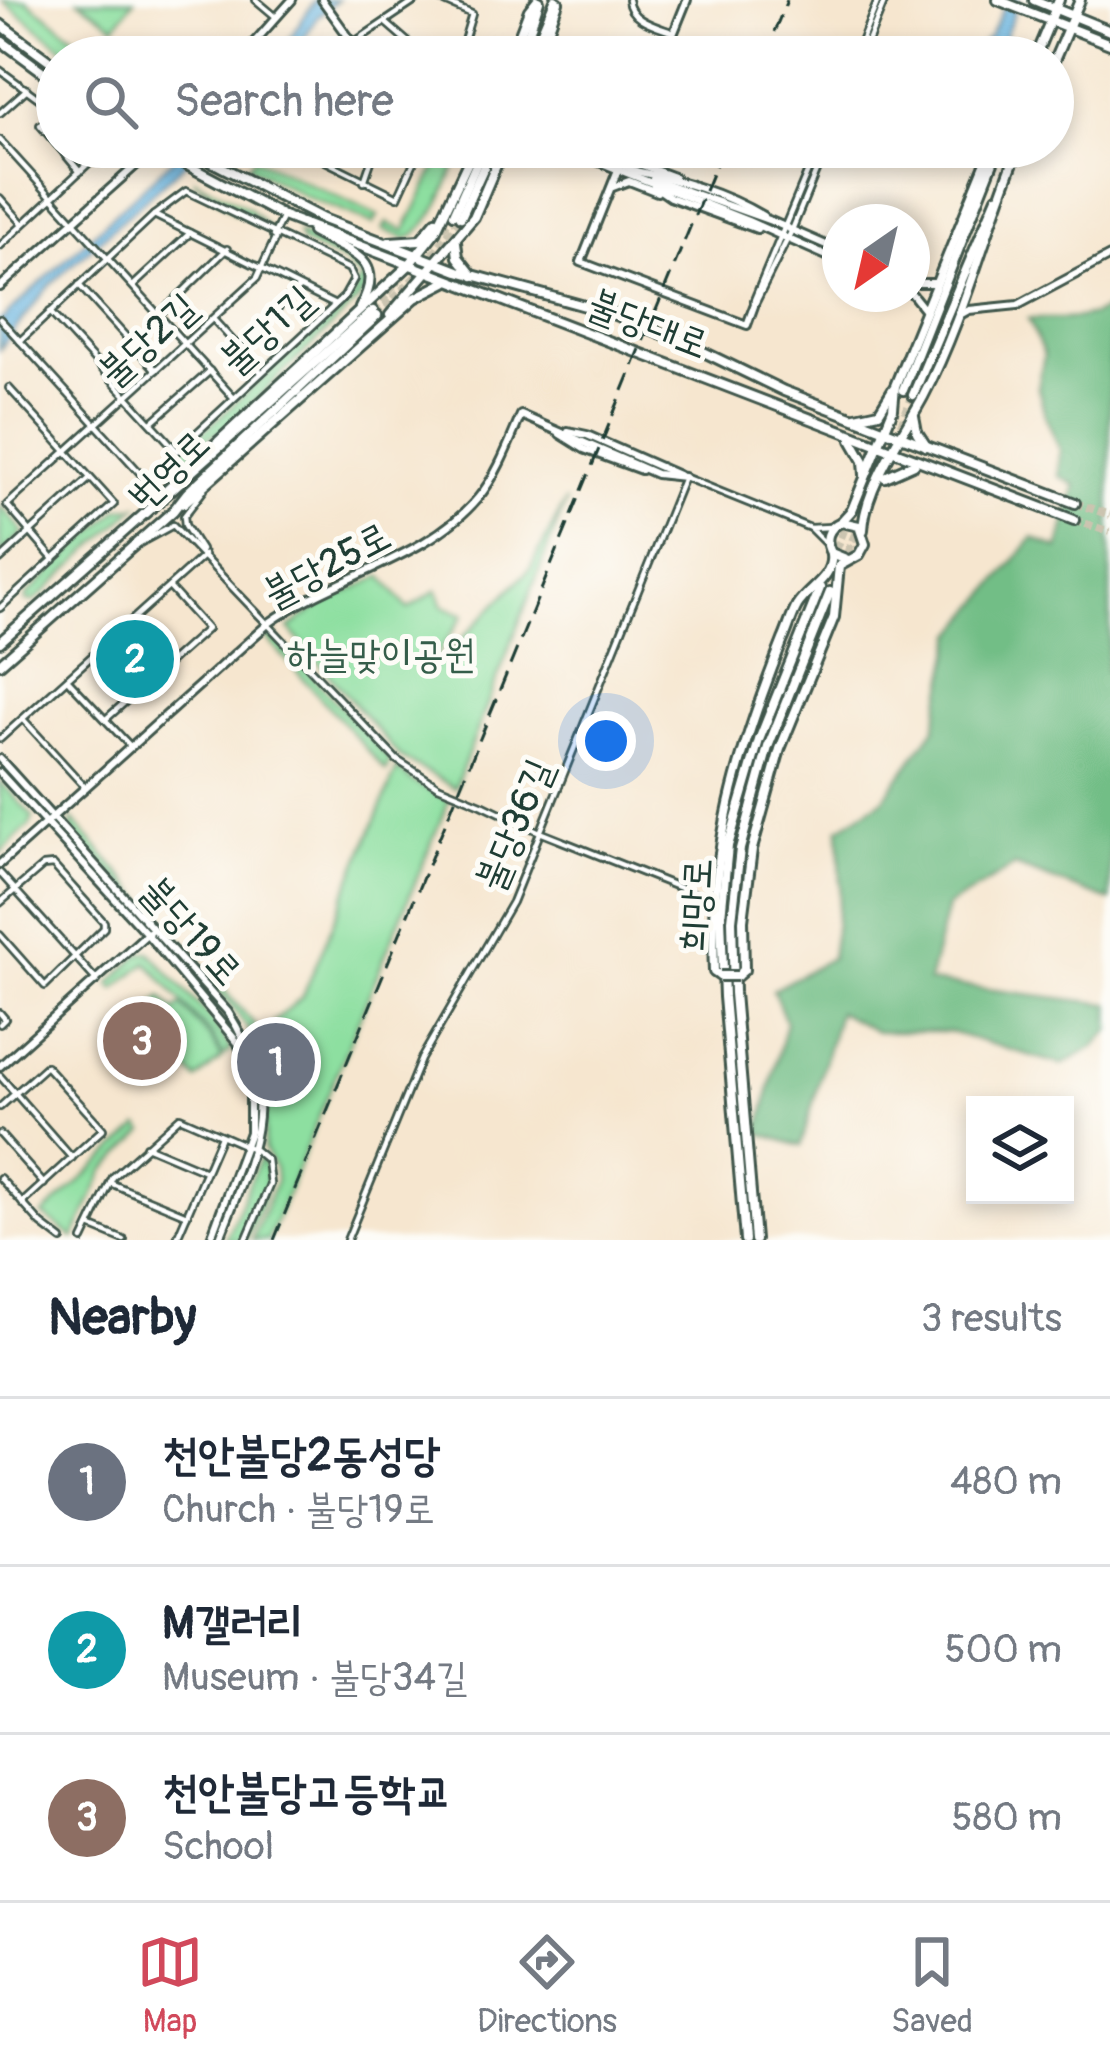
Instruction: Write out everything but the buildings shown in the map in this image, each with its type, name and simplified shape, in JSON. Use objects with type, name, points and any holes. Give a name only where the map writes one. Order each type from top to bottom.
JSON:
[{"type":"main road","points":[[519,36],[538,0]]},
{"type":"main road","points":[[528,36],[538,0]]},
{"type":"main road","points":[[1000,0],[1110,44]]},
{"type":"main road","points":[[1064,36],[1080,0]]},
{"type":"main road","points":[[1036,1],[1058,4],[1073,16],[1110,31]]},
{"type":"main road","points":[[543,36],[555,4]]},
{"type":"main road","points":[[1044,36],[1058,4]]},
{"type":"main road","points":[[0,24],[36,51]]},
{"type":"main road","points":[[0,40],[36,67]]},
{"type":"main road","name":"불당대로","points":[[190,168],[283,216],[427,274],[528,308],[1074,520]]},
{"type":"main road","name":"불당대로","points":[[221,168],[436,264],[610,313],[848,417],[1075,502]]},
{"type":"main road","points":[[467,226],[446,217],[454,212],[468,168]]},
{"type":"main road","points":[[370,238],[401,243],[420,240],[454,212],[474,168]]},
{"type":"main road","points":[[172,511],[207,485],[371,314],[486,168]]},
{"type":"main road","points":[[160,496],[371,314],[427,274],[467,226],[492,168]]},
{"type":"main road","points":[[930,297],[986,168]]},
{"type":"main road","points":[[848,417],[879,412],[897,389],[986,168]]},
{"type":"main road","points":[[897,389],[910,401],[918,396],[990,236],[1011,168]]},
{"type":"main road","points":[[924,312],[884,431],[849,515],[828,535],[829,572],[798,604],[746,737],[719,840],[713,901],[714,973],[720,976],[737,976],[744,970],[742,920],[752,849],[780,749],[834,617],[838,566],[863,550],[862,531],[879,482],[914,412],[1011,168]]},
{"type":"main road","points":[[302,224],[361,258],[370,270],[371,314]]},
{"type":"main road","points":[[456,241],[458,257],[474,277]]},
{"type":"main road","points":[[371,314],[426,289],[452,283]]},
{"type":"main road","name":"번영로","points":[[0,642],[371,314]]},
{"type":"main road","name":"번영로","points":[[0,664],[172,511],[371,314]]},
{"type":"main road","points":[[914,412],[917,432],[927,447]]},
{"type":"main road","points":[[847,435],[858,446],[865,477]]},
{"type":"main road","points":[[879,482],[906,464],[921,463]]},
{"type":"main road","points":[[838,524],[853,523],[862,531]]},
{"type":"main road","points":[[829,550],[848,560]]},
{"type":"main road","name":"희망로","points":[[745,1240],[723,977],[721,917],[728,846],[759,740],[825,590],[768,747],[740,849],[732,920],[755,1240]]},
{"type":"street","points":[[256,0],[275,16]]},
{"type":"street","points":[[258,36],[292,0]]},
{"type":"street","points":[[322,0],[348,36]]},
{"type":"street","points":[[365,36],[417,0]]},
{"type":"street","points":[[440,0],[472,14],[465,36]]},
{"type":"street","points":[[628,0],[637,18],[674,33]]},
{"type":"street","points":[[673,36],[687,0]]},
{"type":"street","points":[[866,36],[881,0]]},
{"type":"street","points":[[386,23],[401,36]]},
{"type":"street","points":[[0,70],[36,96]]},
{"type":"street","points":[[0,113],[27,89]]},
{"type":"street","points":[[0,140],[233,397]]},
{"type":"street","points":[[77,168],[80,172]]},
{"type":"street","points":[[0,246],[84,168]]},
{"type":"street","points":[[0,287],[133,168]]},
{"type":"street","points":[[337,168],[395,200],[411,168]]},
{"type":"street","points":[[364,182],[369,168]]},
{"type":"street","points":[[619,168],[580,262],[747,325],[813,168]]},
{"type":"street","points":[[621,168],[822,254]]},
{"type":"street","points":[[649,168],[742,203],[771,220]]},
{"type":"street","points":[[632,173],[683,181]]},
{"type":"street","points":[[632,173],[670,197]]},
{"type":"street","points":[[632,173],[771,220],[822,243]]},
{"type":"street","points":[[610,189],[629,182],[767,231]]},
{"type":"street","points":[[18,339],[104,255],[186,191],[274,236]]},
{"type":"street","points":[[0,198],[23,224]]},
{"type":"street","points":[[154,215],[335,304]]},
{"type":"street","name":"불당2길","points":[[31,534],[7,506],[257,278],[283,216]]},
{"type":"street","points":[[133,286],[190,233]]},
{"type":"street","name":"불당1길","points":[[50,312],[176,451],[352,287],[349,269],[274,236]]},
{"type":"street","points":[[159,315],[226,250]]},
{"type":"street","points":[[953,322],[970,310],[1018,305],[1110,256]]},
{"type":"street","points":[[970,279],[972,299],[987,309]]},
{"type":"street","points":[[79,284],[156,370]]},
{"type":"street","points":[[930,284],[935,284]]},
{"type":"street","points":[[238,346],[300,286]]},
{"type":"street","points":[[212,318],[261,372]]},
{"type":"street","points":[[0,319],[160,496]]},
{"type":"street","points":[[152,422],[210,371]]},
{"type":"street","points":[[0,608],[114,504],[9,388]]},
{"type":"street","name":"불당25로","points":[[0,868],[269,623],[316,592],[428,541],[458,520],[494,475],[521,415],[553,428]]},
{"type":"street","points":[[553,428],[656,474],[684,477]]},
{"type":"street","points":[[553,428],[587,435],[810,527],[838,524]]},
{"type":"street","name":"불당36길","points":[[346,1240],[421,1059],[498,931],[542,833],[684,477]]},
{"type":"street","points":[[0,560],[90,478]]},
{"type":"street","points":[[204,555],[184,516],[207,485]]},
{"type":"street","points":[[134,545],[173,525],[397,760],[438,786],[713,901]]},
{"type":"street","points":[[810,527],[829,550]]},
{"type":"street","points":[[31,534],[54,560]]},
{"type":"street","points":[[0,739],[204,555]]},
{"type":"street","points":[[106,719],[207,629],[169,587]]},
{"type":"street","points":[[68,679],[131,746]]},
{"type":"street","points":[[22,719],[86,788]]},
{"type":"street","name":"불당19로","points":[[0,759],[150,931],[238,1043],[252,1102],[251,1149],[214,1240]]},
{"type":"street","name":"불당19로","points":[[0,773],[150,931]]},
{"type":"street","points":[[0,903],[43,866],[53,866],[104,922],[102,932],[45,986],[0,935]]},
{"type":"street","points":[[0,868],[97,981]]},
{"type":"street","points":[[0,1066],[150,931]]},
{"type":"street","points":[[0,1013],[5,1019],[0,1024]]},
{"type":"street","points":[[0,1106],[46,1066],[104,1129],[22,1203]]},
{"type":"street","points":[[0,1076],[72,1158]]},
{"type":"street","points":[[83,1240],[110,1183],[175,1117],[267,1160],[272,1176],[246,1240]]},
{"type":"street","points":[[0,1134],[44,1184]]},
{"type":"street","points":[[176,1240],[220,1136]]},
{"type":"street","points":[[146,1146],[205,1171]]},
{"type":"street","points":[[0,1178],[62,1240]]},
{"type":"street","points":[[110,1183],[187,1215]]},
{"type":"street","points":[[90,1226],[124,1240]]},
{"type":"green space","points":[[2,0],[26,0],[74,36],[48,36]]},
{"type":"green space","points":[[79,0],[134,0],[115,26]]},
{"type":"green space","points":[[252,168],[275,168],[378,216],[373,224]]},
{"type":"green space","points":[[436,168],[454,168],[441,199],[417,232],[407,239],[383,229],[387,223],[405,231]]},
{"type":"green space","points":[[193,179],[249,209],[270,229],[257,218],[235,214]]},
{"type":"green space","points":[[298,233],[355,260],[366,276],[302,243]]},
{"type":"green space","points":[[366,280],[356,303],[222,431],[207,438],[177,466],[183,450],[353,297],[359,281]]},
{"type":"green space","points":[[1110,304],[1106,671],[1110,672],[1110,901],[1015,866],[947,907],[928,982],[1110,1004],[1110,1030],[1094,1047],[1062,1065],[950,1032],[876,1032],[838,1012],[801,1146],[759,1133],[786,1022],[773,990],[831,958],[841,886],[839,828],[883,800],[935,728],[955,634],[1033,538],[1059,549],[1076,485],[1059,476],[1060,450],[1038,388],[1044,355],[1028,319],[1083,317]]},
{"type":"green space","name":"하늘맞이공원","points":[[566,501],[455,788],[400,757],[289,628],[323,604],[382,576],[408,609],[437,590],[443,606],[464,615],[437,655],[435,666],[530,569]]},
{"type":"green space","points":[[0,505],[24,532],[0,555]]},
{"type":"green space","points":[[137,506],[34,602],[26,601],[119,509]]},
{"type":"green space","points":[[271,631],[390,761],[386,771],[265,636]]},
{"type":"green space","points":[[397,769],[449,800],[268,1240],[252,1240],[276,1181],[264,1149],[266,1099],[253,1040],[303,996]]},
{"type":"green space","points":[[0,781],[33,817],[0,853]]},
{"type":"green space","points":[[72,819],[157,915],[155,918],[71,831]]},
{"type":"green space","points":[[169,928],[256,1026],[250,1032],[166,935]]},
{"type":"green space","points":[[150,952],[211,1019],[231,1050],[224,1056],[147,962],[115,989],[110,984],[140,954]]},
{"type":"green space","points":[[162,997],[174,1011],[181,1005],[222,1058],[197,1080],[140,1018]]},
{"type":"green space","points":[[140,1127],[145,1132],[105,1170],[74,1238],[43,1215]]},
{"type":"green space","points":[[260,1158],[267,1177],[259,1209],[245,1240],[225,1240]]},
{"type":"water","points":[[315,0],[338,0],[318,16],[305,36],[292,36]]},
{"type":"water","points":[[1007,0],[1019,0],[1005,36],[990,36]]},
{"type":"water","points":[[164,168],[180,168],[50,285],[0,349],[0,321]]},
{"type":"tunnel","points":[[373,311],[454,214]]},
{"type":"tunnel","points":[[377,316],[418,274],[461,217]]},
{"type":"tunnel","points":[[896,436],[913,395]]},
{"type":"tunnel","points":[[1075,503],[1110,515]]},
{"type":"tunnel","points":[[843,563],[865,510]]},
{"type":"tunnel","points":[[832,560],[849,518]]},
{"type":"tunnel","points":[[1074,520],[1110,532]]},
{"type":"railway","points":[[772,36],[787,0]]},
{"type":"railway","points":[[274,1240],[714,168]]},
{"type":"place","name":"M갤러리","points":[[135,659]]},
{"type":"place","name":"천안불당고등학교","points":[[142,1041]]},
{"type":"place","name":"천안불당2동성당","points":[[276,1062]]}]
